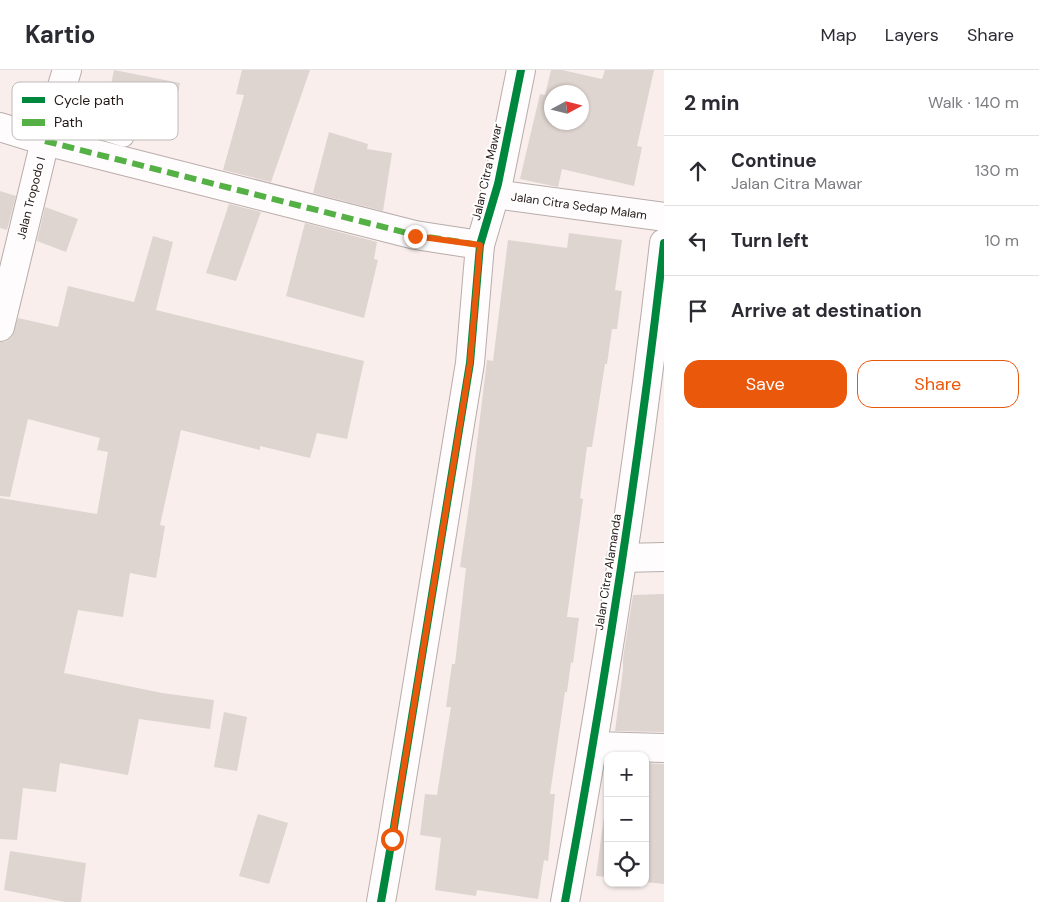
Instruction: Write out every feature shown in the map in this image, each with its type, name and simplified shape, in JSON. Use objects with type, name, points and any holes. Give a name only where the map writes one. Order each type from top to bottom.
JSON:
[{"type":"street","name":"Jalan Tropodo I","points":[[63,82],[67,70]]},
{"type":"street","name":"Jalan Citra Mawar","points":[[380,902],[396,820],[470,363],[480,245],[495,194],[521,70]]},
{"type":"street","points":[[0,127],[12,131]]},
{"type":"street","points":[[42,140],[415,236],[480,245]]},
{"type":"street","name":"Jalan Tropodo I","points":[[0,327],[45,141]]},
{"type":"street","name":"Jalan Citra Sedap Malam","points":[[495,194],[664,217]]},
{"type":"street","name":"Jalan Citra Alamanda","points":[[565,902],[594,746],[621,558],[656,380],[664,244]]},
{"type":"street","points":[[621,558],[664,557]]},
{"type":"street","points":[[594,746],[664,748]]},
{"type":"building","points":[[114,70],[175,82],[112,82]]},
{"type":"building","points":[[242,70],[310,70],[271,182],[223,170],[244,95],[236,94]]},
{"type":"building","points":[[551,70],[562,70],[602,79],[605,70],[654,70],[637,146],[642,147],[634,186],[562,169],[558,187],[520,179],[540,94],[544,95],[544,130],[589,130],[589,85],[547,85]]},
{"type":"building","points":[[329,132],[368,144],[367,149],[392,153],[383,211],[313,193]]},
{"type":"building","points":[[0,191],[16,196],[7,230],[0,228]]},
{"type":"building","points":[[229,204],[261,212],[236,281],[206,273]]},
{"type":"building","points":[[45,207],[78,219],[66,252],[37,241]]},
{"type":"building","points":[[305,223],[377,242],[374,259],[378,260],[364,318],[286,296]]},
{"type":"building","points":[[569,233],[622,240],[615,290],[622,291],[617,329],[612,329],[607,364],[605,364],[592,447],[587,447],[580,498],[583,499],[567,617],[579,618],[573,663],[571,662],[567,692],[565,692],[550,794],[555,794],[548,861],[544,860],[538,899],[477,890],[476,896],[435,890],[441,838],[420,835],[425,794],[437,795],[451,707],[446,707],[452,664],[455,664],[466,568],[460,567],[487,360],[493,361],[508,240],[567,248]]},
{"type":"building","points":[[153,236],[173,242],[156,310],[364,361],[347,439],[317,433],[310,458],[260,446],[260,450],[181,430],[160,525],[165,526],[156,578],[130,573],[123,617],[78,610],[64,673],[162,693],[214,700],[210,729],[139,719],[128,775],[60,763],[56,792],[23,788],[17,840],[0,839],[0,498],[97,514],[108,452],[97,450],[100,438],[28,419],[10,497],[0,496],[0,342],[5,342],[12,337],[18,318],[58,327],[68,286],[134,302]]},
{"type":"building","points":[[664,594],[664,732],[615,731],[623,658],[633,595]]},
{"type":"building","points":[[224,712],[247,717],[237,771],[214,767]]},
{"type":"building","points":[[649,763],[664,764],[664,884],[649,882]]},
{"type":"building","points":[[258,814],[288,823],[269,884],[239,876]]},
{"type":"building","points":[[604,817],[604,877],[596,876]]},
{"type":"building","points":[[10,851],[86,863],[81,902],[65,902],[4,890]]},
{"type":"marked path","points":[[45,141],[415,235],[480,245]]},
{"type":"cycle path","points":[[381,902],[470,363],[480,245],[498,184],[521,70]]},
{"type":"cycle path","points":[[565,902],[620,574],[644,409],[664,243]]},
{"type":"route","points":[[392,839],[470,363],[480,245],[415,236]]}]
